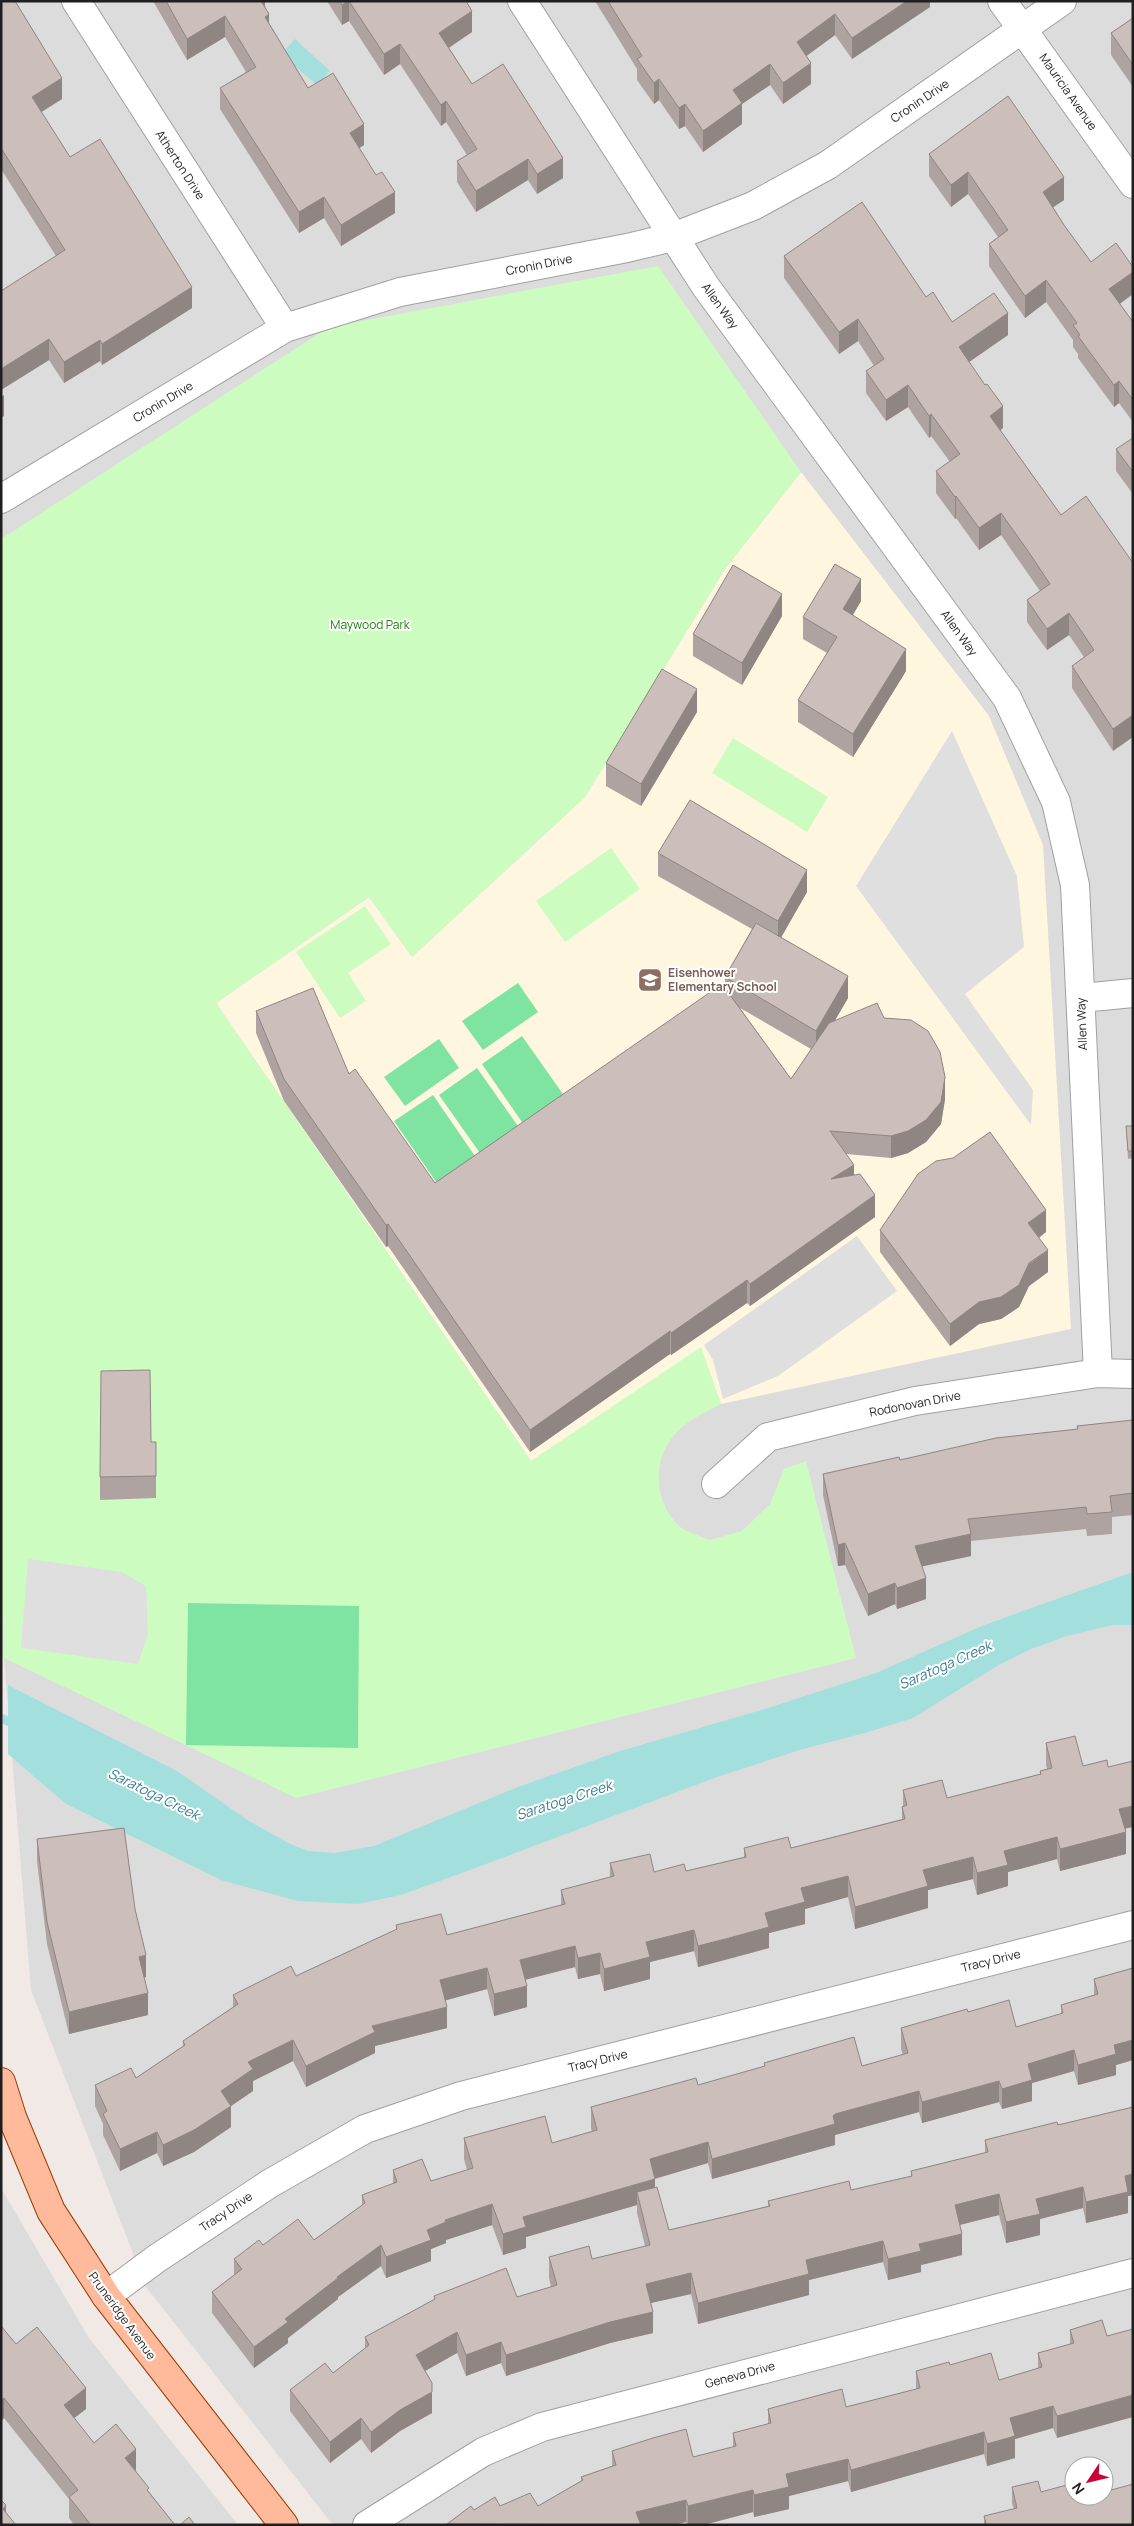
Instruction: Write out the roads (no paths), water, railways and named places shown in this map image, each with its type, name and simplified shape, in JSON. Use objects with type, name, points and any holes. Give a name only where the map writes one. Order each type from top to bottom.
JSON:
[{"type":"main road","name":"Pruneridge Avenue","points":[[1,2082],[12,2116],[51,2212],[106,2296],[284,2525]]},
{"type":"street","name":"Atherton Drive","points":[[76,1],[285,328]]},
{"type":"street","name":"Allen Way","points":[[522,1],[712,295],[1007,698],[1056,802],[1075,885],[1082,998],[1086,1150],[1098,1373]]},
{"type":"street","name":"Mauricia Avenue","points":[[1002,1],[1133,184]]},
{"type":"street","name":"Cronin Drive","points":[[1,499],[285,328],[400,292],[627,248],[673,237],[753,206],[828,165],[1062,1]]},
{"type":"street","points":[[1082,998],[1133,992]]},
{"type":"street","name":"Rodonovan Drive","points":[[716,1484],[768,1437],[915,1402],[1098,1373],[1133,1374]]},
{"type":"street","name":"Tracy Drive","points":[[106,2296],[150,2263],[269,2184],[365,2129],[462,2096],[1133,1925]]},
{"type":"street","name":"Geneva Drive","points":[[368,2525],[483,2452],[542,2427],[1133,2273]]},
{"type":"water","points":[[295,39],[330,71],[317,85],[281,54]]},
{"type":"water","points":[[1133,1572],[1133,1625],[1113,1625],[1067,1636],[1031,1649],[997,1666],[913,1718],[803,1749],[717,1777],[401,1895],[358,1904],[297,1901],[221,1880],[66,1804],[8,1754],[8,1685],[177,1771],[249,1821],[290,1844],[309,1851],[335,1853],[374,1846],[518,1787],[620,1751],[768,1708],[876,1673],[984,1625]]},
{"type":"waterway","name":"Saratoga Creek","points":[[1,1718],[18,1726]]},
{"type":"place","name":"Eisenhower Elementary School","points":[[650,980]]},
{"type":"park label","name":"Maywood Park","points":[[370,625]]}]
